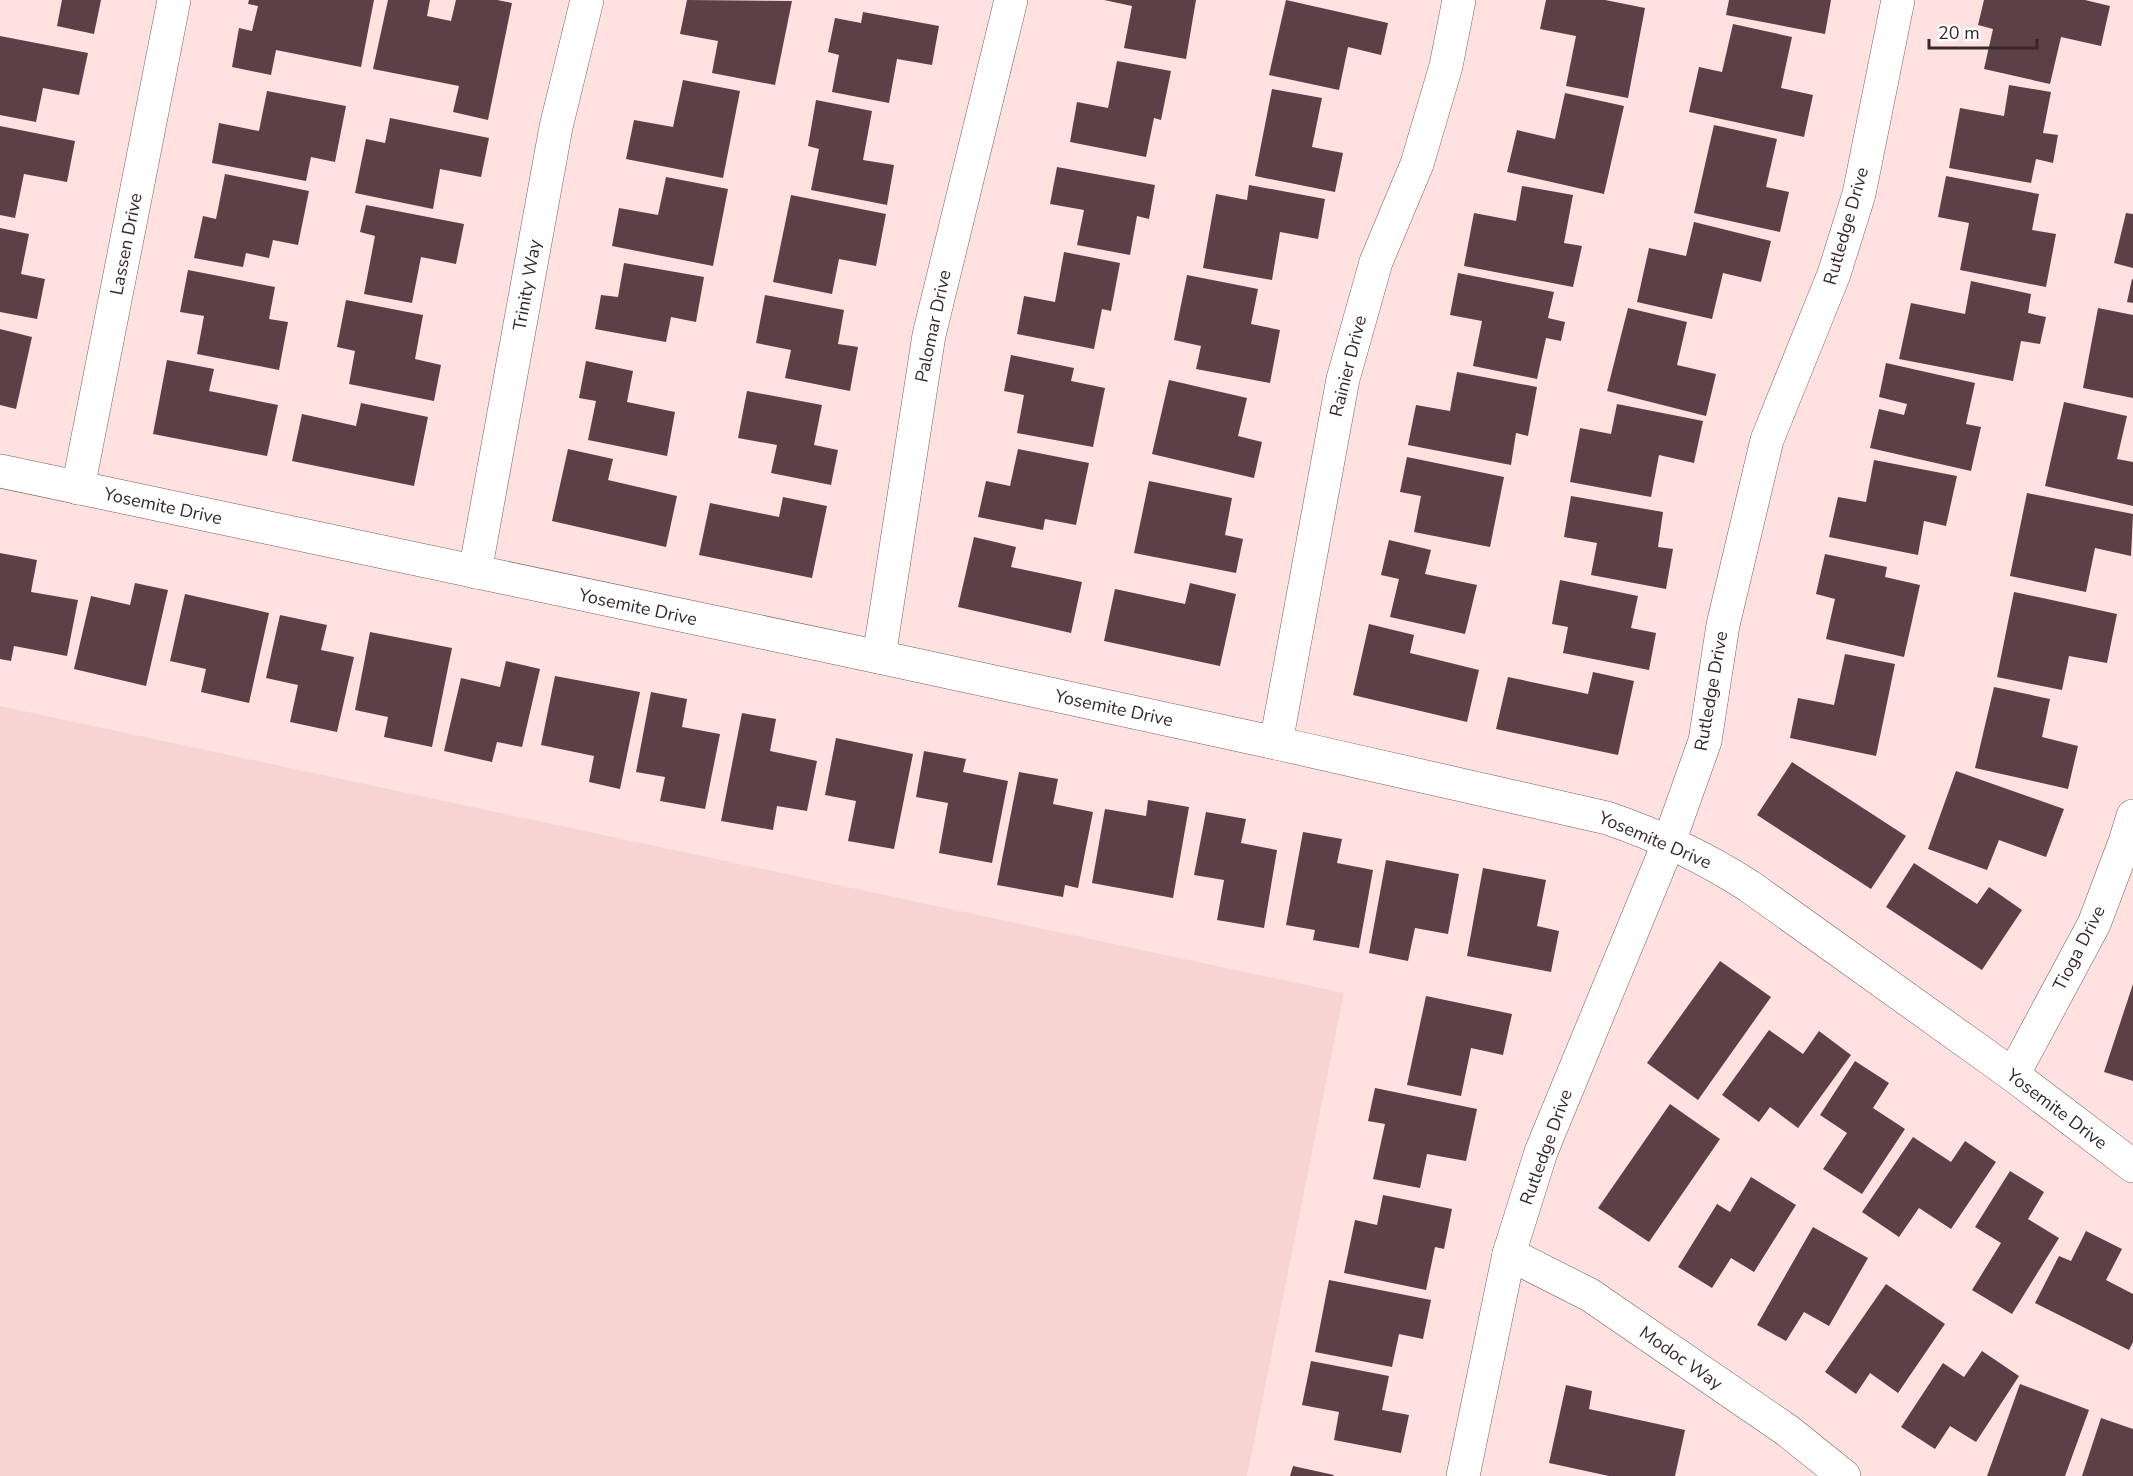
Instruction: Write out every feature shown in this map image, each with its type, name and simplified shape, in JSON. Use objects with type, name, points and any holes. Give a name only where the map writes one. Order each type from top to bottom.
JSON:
[{"type":"street","name":"Lassen Drive","points":[[78,488],[174,0]]},
{"type":"street","name":"Trinity Way","points":[[475,572],[556,127],[587,0]]},
{"type":"street","name":"Palomar Drive","points":[[879,657],[928,335],[1011,0]]},
{"type":"street","name":"Rainier Drive","points":[[1276,743],[1342,379],[1376,262],[1417,164],[1446,66],[1459,0]]},
{"type":"street","name":"Rutledge Drive","points":[[1463,1476],[1509,1254],[1541,1152],[1669,842],[1705,741],[1723,626],[1767,440],[1834,274],[1859,194],[1898,0]]},
{"type":"street","name":"Yosemite Drive","points":[[0,471],[1276,743],[1580,810],[1634,827],[1714,864],[1749,886],[2013,1075],[2133,1166]]},
{"type":"street","name":"Tioga Drive","points":[[2013,1075],[2094,924],[2126,842],[2133,816]]},
{"type":"street","name":"Modoc Way","points":[[1509,1254],[1590,1295],[1788,1431],[1844,1476]]},
{"type":"shaded area","points":[[0,706],[1344,993],[1247,1476],[0,1476]]},
{"type":"building","points":[[62,0],[101,0],[94,34],[57,26]]},
{"type":"building","points":[[249,0],[374,0],[361,67],[276,50],[271,75],[232,67],[239,28],[252,31],[258,6],[248,4]]},
{"type":"building","points":[[388,0],[430,0],[427,16],[451,21],[456,0],[497,0],[512,3],[488,120],[453,112],[459,86],[373,69]]},
{"type":"building","points":[[687,0],[792,1],[775,85],[712,73],[718,41],[680,34]]},
{"type":"building","points":[[1104,0],[1196,0],[1186,59],[1124,48],[1132,6]]},
{"type":"building","points":[[1286,0],[1388,23],[1381,55],[1348,47],[1339,90],[1269,75]]},
{"type":"building","points":[[1546,0],[1605,0],[1645,8],[1628,98],[1566,86],[1576,36],[1540,29]]},
{"type":"building","points":[[1729,0],[1831,0],[1825,34],[1726,15]]},
{"type":"building","points":[[1984,0],[2085,0],[2110,6],[2101,46],[2061,37],[2050,84],[1984,69],[1993,29],[1978,25]]},
{"type":"building","points":[[863,12],[939,26],[932,65],[897,59],[889,103],[832,92],[839,55],[828,52],[835,18],[861,23]]},
{"type":"building","points":[[1733,24],[1792,37],[1781,88],[1813,95],[1804,137],[1689,112],[1699,67],[1722,72]]},
{"type":"building","points":[[0,36],[88,53],[79,95],[43,88],[36,122],[0,115]]},
{"type":"building","points":[[1117,61],[1171,71],[1161,120],[1154,118],[1146,157],[1070,142],[1077,102],[1108,108]]},
{"type":"building","points":[[683,80],[740,91],[723,178],[626,159],[634,120],[673,127]]},
{"type":"building","points":[[2009,85],[2051,92],[2043,133],[2058,135],[2053,163],[2036,159],[2031,183],[1949,168],[1960,108],[2004,116]]},
{"type":"building","points":[[1272,89],[1322,98],[1312,147],[1343,153],[1335,192],[1255,176]]},
{"type":"building","points":[[267,91],[346,106],[335,162],[311,157],[306,181],[212,163],[219,123],[259,131]]},
{"type":"building","points":[[1565,93],[1624,106],[1604,194],[1507,172],[1517,130],[1555,139]]},
{"type":"building","points":[[816,100],[872,111],[863,160],[894,165],[887,205],[811,190],[819,149],[808,146]]},
{"type":"building","points":[[390,118],[489,138],[481,177],[440,169],[433,209],[355,193],[366,139],[385,143]]},
{"type":"building","points":[[1714,125],[1777,139],[1766,187],[1789,192],[1780,232],[1694,213]]},
{"type":"building","points":[[0,126],[75,141],[67,182],[24,174],[15,218],[0,215]]},
{"type":"building","points":[[1057,167],[1155,185],[1149,219],[1137,216],[1130,255],[1077,245],[1084,210],[1050,204]]},
{"type":"building","points":[[225,174],[309,191],[298,245],[273,240],[269,258],[246,253],[243,267],[194,258],[203,216],[216,219]]},
{"type":"building","points":[[1946,176],[2039,194],[2032,230],[2056,234],[2046,287],[1960,270],[1969,223],[1938,217]]},
{"type":"building","points":[[666,177],[728,189],[713,266],[612,246],[619,208],[658,215]]},
{"type":"building","points":[[1249,185],[1325,199],[1318,239],[1280,232],[1272,280],[1203,268],[1216,194],[1247,200]]},
{"type":"building","points":[[1522,186],[1573,195],[1564,243],[1582,246],[1573,287],[1464,266],[1474,213],[1516,221]]},
{"type":"building","points":[[791,195],[886,214],[876,266],[839,259],[832,294],[773,282]]},
{"type":"building","points":[[366,205],[464,224],[456,264],[421,257],[412,303],[364,294],[375,236],[360,232]]},
{"type":"building","points":[[2126,213],[2133,214],[2133,268],[2114,263]]},
{"type":"building","points":[[1694,222],[1771,241],[1761,282],[1723,273],[1712,319],[1637,302],[1649,248],[1686,256]]},
{"type":"building","points":[[0,228],[29,234],[21,274],[45,279],[37,319],[0,312]]},
{"type":"building","points":[[1064,252],[1120,263],[1111,311],[1102,309],[1094,349],[1017,334],[1024,296],[1055,302]]},
{"type":"building","points":[[624,263],[704,277],[696,322],[671,317],[666,342],[595,329],[601,295],[618,297]]},
{"type":"building","points":[[188,270],[275,287],[269,319],[288,322],[279,370],[197,354],[204,316],[180,312]]},
{"type":"building","points":[[1458,273],[1554,292],[1548,318],[1565,322],[1561,341],[1546,338],[1537,379],[1473,366],[1482,321],[1450,315]]},
{"type":"building","points":[[1187,275],[1258,289],[1251,324],[1280,330],[1270,383],[1196,369],[1201,346],[1174,340]]},
{"type":"building","points":[[2133,279],[2133,303],[2127,302]]},
{"type":"building","points":[[1971,281],[2031,294],[2028,313],[2046,317],[2040,344],[2021,341],[2013,381],[1899,359],[1911,303],[1965,314]]},
{"type":"building","points":[[765,295],[844,310],[838,344],[858,347],[850,391],[785,378],[791,350],[756,343]]},
{"type":"building","points":[[346,300],[423,315],[415,359],[441,365],[434,401],[349,384],[355,351],[337,347]]},
{"type":"building","points":[[1628,308],[1687,322],[1677,365],[1716,374],[1706,416],[1607,391]]},
{"type":"building","points":[[2098,308],[2133,315],[2133,398],[2083,388]]},
{"type":"building","points":[[0,329],[32,337],[16,409],[0,405]]},
{"type":"building","points":[[1011,355],[1074,368],[1071,381],[1105,388],[1093,447],[1017,433],[1024,395],[1004,391]]},
{"type":"building","points":[[167,360],[214,369],[209,391],[278,405],[267,456],[153,434]]},
{"type":"building","points":[[586,361],[633,371],[627,402],[675,412],[667,456],[588,440],[596,401],[579,398]]},
{"type":"building","points":[[1886,363],[1975,383],[1966,424],[1981,427],[1971,471],[1870,448],[1879,409],[1904,415],[1907,404],[1879,397]]},
{"type":"building","points":[[1457,372],[1537,387],[1528,436],[1516,433],[1511,465],[1408,445],[1416,405],[1450,411]]},
{"type":"building","points":[[1169,380],[1247,398],[1238,436],[1262,442],[1254,478],[1152,454]]},
{"type":"building","points":[[747,391],[822,405],[814,445],[838,450],[831,485],[771,473],[777,445],[738,438]]},
{"type":"building","points":[[2064,402],[2127,416],[2117,459],[2133,462],[2133,506],[2045,486]]},
{"type":"building","points":[[361,403],[428,417],[414,486],[292,461],[302,414],[356,426]]},
{"type":"building","points":[[1617,404],[1703,421],[1694,463],[1659,455],[1651,497],[1570,482],[1580,428],[1611,434]]},
{"type":"building","points":[[568,449],[613,459],[608,480],[677,496],[666,547],[552,521]]},
{"type":"building","points":[[1018,449],[1089,463],[1076,525],[1045,519],[1043,530],[978,517],[986,481],[1010,486]]},
{"type":"building","points":[[1407,457],[1504,477],[1490,547],[1414,532],[1421,496],[1400,492]]},
{"type":"building","points":[[1874,460],[1957,476],[1946,526],[1924,521],[1918,555],[1829,537],[1838,497],[1866,502]]},
{"type":"building","points":[[1149,481],[1232,498],[1225,535],[1243,539],[1236,573],[1134,553]]},
{"type":"building","points":[[2027,493],[2133,514],[2131,556],[2095,548],[2086,592],[2010,576]]},
{"type":"building","points":[[1571,496],[1663,512],[1658,547],[1673,549],[1666,589],[1591,575],[1597,543],[1564,537]]},
{"type":"building","points":[[783,497],[827,506],[812,578],[699,555],[710,503],[779,517]]},
{"type":"building","points":[[974,537],[1016,547],[1011,567],[1082,582],[1071,633],[958,607]]},
{"type":"building","points":[[1389,540],[1431,550],[1425,574],[1477,585],[1465,634],[1390,617],[1399,579],[1381,575]]},
{"type":"building","points":[[0,553],[37,560],[31,592],[78,600],[67,656],[14,646],[11,661],[0,659]]},
{"type":"building","points":[[1825,554],[1887,567],[1885,577],[1920,585],[1904,657],[1826,639],[1835,599],[1816,594]]},
{"type":"building","points":[[1560,580],[1638,596],[1631,628],[1656,633],[1649,670],[1563,653],[1568,627],[1552,624]]},
{"type":"building","points":[[135,583],[168,590],[146,686],[74,669],[91,596],[130,605]]},
{"type":"building","points":[[1190,583],[1236,594],[1220,666],[1104,641],[1115,589],[1185,604]]},
{"type":"building","points":[[2014,592],[2117,614],[2107,663],[2069,656],[2062,690],[1997,677]]},
{"type":"building","points":[[185,594],[269,613],[249,703],[201,692],[206,669],[170,661]]},
{"type":"building","points":[[280,615],[327,625],[321,650],[354,657],[337,732],[290,722],[298,685],[266,678]]},
{"type":"building","points":[[1369,624],[1414,635],[1410,653],[1479,670],[1467,722],[1353,695]]},
{"type":"building","points":[[370,632],[452,648],[432,747],[384,737],[388,717],[355,710]]},
{"type":"building","points":[[1845,654],[1895,664],[1876,756],[1790,738],[1798,698],[1834,705]]},
{"type":"building","points":[[506,661],[540,669],[522,747],[497,742],[492,762],[444,751],[461,678],[500,687]]},
{"type":"building","points":[[1593,672],[1634,681],[1618,755],[1496,729],[1508,677],[1588,694]]},
{"type":"building","points":[[555,676],[640,692],[620,789],[589,782],[594,756],[541,745]]},
{"type":"building","points":[[1994,687],[2050,699],[2042,737],[2078,746],[2068,789],[1975,768]]},
{"type":"building","points":[[651,692],[687,699],[682,727],[720,734],[705,809],[660,801],[665,777],[636,772]]},
{"type":"building","points":[[742,713],[776,719],[770,751],[817,761],[807,811],[777,806],[773,830],[721,821]]},
{"type":"building","points":[[836,738],[913,754],[894,849],[848,841],[856,801],[825,795]]},
{"type":"building","points":[[924,751],[966,759],[963,772],[1008,781],[992,863],[939,853],[948,803],[916,797]]},
{"type":"building","points":[[1792,762],[1906,836],[1871,889],[1757,815]]},
{"type":"building","points":[[1956,771],[2064,809],[2046,857],[1999,840],[1987,870],[1928,849]]},
{"type":"building","points":[[1019,772],[1058,779],[1053,804],[1093,812],[1078,888],[1065,885],[1063,897],[997,885]]},
{"type":"building","points":[[1148,800],[1189,807],[1173,898],[1092,883],[1105,809],[1146,816]]},
{"type":"building","points":[[1206,812],[1246,819],[1241,843],[1277,850],[1264,928],[1217,920],[1224,880],[1194,875]]},
{"type":"building","points":[[1303,832],[1342,839],[1337,863],[1373,870],[1359,948],[1313,940],[1315,930],[1286,925]]},
{"type":"building","points":[[1386,860],[1459,874],[1448,934],[1415,928],[1408,961],[1369,953]]},
{"type":"building","points":[[1914,863],[1977,904],[1989,887],[2022,910],[1982,970],[1886,907]]},
{"type":"building","points":[[1483,868],[1546,880],[1537,926],[1559,931],[1551,972],[1467,956]]},
{"type":"building","points":[[1720,961],[1771,997],[1698,1100],[1647,1063]]},
{"type":"building","points":[[2133,984],[2133,1081],[2104,1072]]},
{"type":"building","points":[[1426,996],[1512,1014],[1503,1055],[1471,1048],[1461,1096],[1407,1085]]},
{"type":"building","points":[[1769,1030],[1803,1054],[1819,1031],[1851,1055],[1798,1128],[1770,1107],[1759,1122],[1722,1095]]},
{"type":"building","points":[[1855,1061],[1889,1083],[1873,1108],[1905,1129],[1862,1194],[1823,1169],[1847,1133],[1820,1115]]},
{"type":"building","points":[[1375,1088],[1477,1109],[1466,1161],[1427,1154],[1420,1188],[1373,1179],[1385,1124],[1368,1121]]},
{"type":"building","points":[[1670,1104],[1720,1139],[1649,1242],[1598,1208]]},
{"type":"building","points":[[1913,1137],[1951,1162],[1965,1141],[1996,1162],[1951,1229],[1919,1208],[1899,1237],[1862,1212]]},
{"type":"building","points":[[2010,1171],[2044,1192],[2028,1219],[2059,1238],[2012,1314],[1972,1290],[2001,1243],[1975,1227]]},
{"type":"building","points":[[1751,1177],[1796,1205],[1754,1272],[1731,1258],[1712,1288],[1678,1267],[1717,1204],[1730,1212]]},
{"type":"building","points":[[1383,1195],[1452,1209],[1444,1249],[1435,1247],[1426,1290],[1344,1273],[1355,1220],[1377,1225]]},
{"type":"building","points":[[1813,1227],[1868,1258],[1829,1326],[1804,1312],[1786,1341],[1757,1325]]},
{"type":"building","points":[[2086,1231],[2122,1249],[2106,1280],[2133,1294],[2133,1342],[2129,1350],[2035,1303],[2059,1256],[2071,1261]]},
{"type":"building","points":[[1329,1280],[1431,1300],[1423,1339],[1399,1334],[1392,1367],[1315,1352]]},
{"type":"building","points":[[1886,1284],[1945,1324],[1898,1393],[1870,1373],[1856,1394],[1825,1372]]},
{"type":"building","points":[[1982,1351],[2019,1376],[1976,1442],[1950,1426],[1935,1449],[1901,1427],[1943,1363],[1964,1377]]},
{"type":"building","points":[[1311,1361],[1389,1376],[1382,1410],[1409,1415],[1401,1453],[1334,1440],[1339,1412],[1302,1405]]},
{"type":"building","points":[[2020,1384],[2089,1410],[2065,1476],[1987,1476]]},
{"type":"building","points":[[1566,1385],[1592,1391],[1589,1409],[1685,1430],[1675,1476],[1609,1476],[1549,1463]]},
{"type":"building","points":[[2101,1418],[2133,1429],[2133,1476],[2082,1476]]},
{"type":"building","points":[[1293,1466],[1334,1475],[1290,1476]]}]
